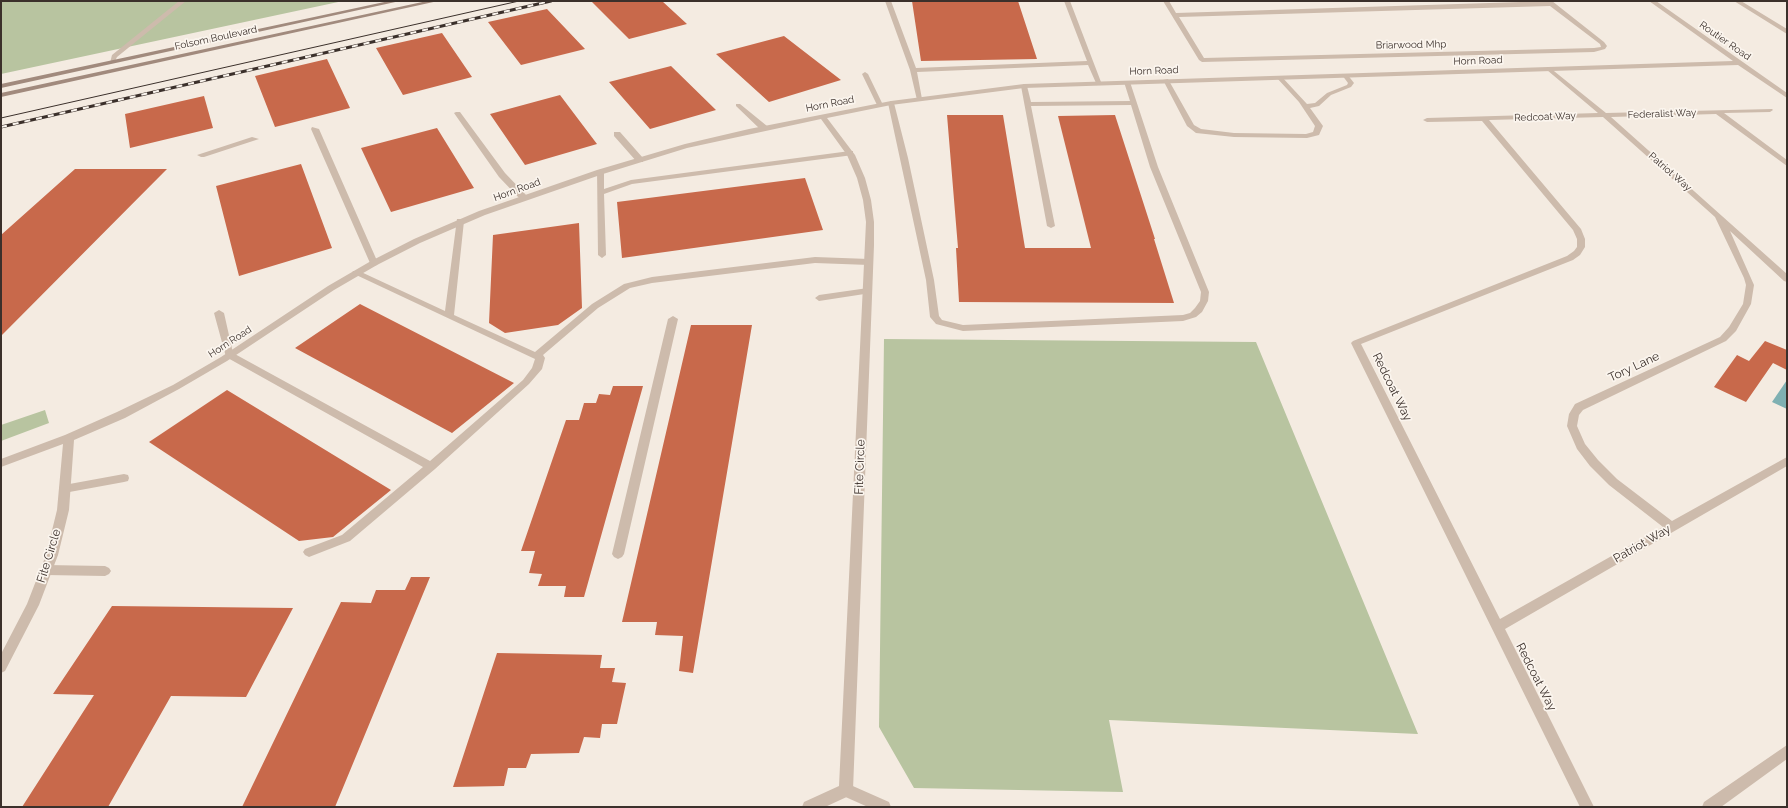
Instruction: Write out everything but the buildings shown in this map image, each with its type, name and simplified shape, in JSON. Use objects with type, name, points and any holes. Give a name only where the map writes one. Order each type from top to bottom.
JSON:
[{"type":"main road","name":"Folsom Boulevard","points":[[1,86],[398,1]]},
{"type":"main road","name":"Folsom Boulevard","points":[[1,94],[435,1]]},
{"type":"main road","points":[[1,94],[16,88],[105,68],[112,62]]},
{"type":"street","points":[[112,62],[114,56],[183,1]]},
{"type":"street","points":[[888,1],[913,70],[919,99]]},
{"type":"street","points":[[1068,1],[1098,82]]},
{"type":"street","name":"Briarwood Mhp","points":[[1166,1],[1174,15],[1202,60],[1594,50],[1603,48],[1602,43],[1550,3],[1174,15]]},
{"type":"street","points":[[1349,1],[1356,10]]},
{"type":"street","points":[[1450,1],[1456,7]]},
{"type":"street","name":"Routier Road","points":[[1652,1],[1738,63],[1787,96]]},
{"type":"street","points":[[1737,1],[1787,32]]},
{"type":"street","points":[[913,70],[1091,63]]},
{"type":"street","name":"Horn Road","points":[[1,463],[69,438],[121,415],[176,387],[230,355],[356,273],[417,240],[460,221],[524,198],[600,172],[684,146],[764,128],[891,103],[1024,86],[1098,82],[1738,63]]},
{"type":"street","name":"Patriot Way","points":[[1549,69],[1605,115],[1719,216],[1787,279]]},
{"type":"street","points":[[865,74],[880,105]]},
{"type":"street","points":[[1305,106],[1317,105],[1328,94],[1349,86],[1350,83],[1345,75]]},
{"type":"street","points":[[1166,80],[1191,126],[1199,130],[1208,133],[1307,136],[1316,133],[1319,126],[1305,106],[1279,77]]},
{"type":"street","points":[[891,103],[930,280],[935,317],[940,322],[963,328],[1182,318],[1193,315],[1199,310],[1204,301],[1205,292],[1154,167],[1127,82]]},
{"type":"street","points":[[1024,86],[1051,226]]},
{"type":"street","points":[[1028,104],[1134,103]]},
{"type":"street","points":[[738,106],[764,128]]},
{"type":"street","name":"Federalist Way","points":[[1605,115],[1770,110]]},
{"type":"street","points":[[1718,112],[1787,164]]},
{"type":"street","points":[[458,113],[502,175],[524,198]]},
{"type":"street","name":"Redcoat Way","points":[[1427,120],[1605,115]]},
{"type":"street","name":"Fite Circle","points":[[822,116],[850,153],[867,200],[870,222],[846,790]]},
{"type":"street","name":"Redcoat Way","points":[[1484,119],[1576,230],[1581,239],[1581,247],[1577,253],[1570,258],[1356,343],[1587,807]]},
{"type":"street","points":[[315,129],[374,263]]},
{"type":"street","points":[[617,134],[640,160]]},
{"type":"street","points":[[201,155],[255,139]]},
{"type":"street","points":[[600,193],[631,182],[850,153]]},
{"type":"street","points":[[600,172],[602,255]]},
{"type":"street","name":"Tory Lane","points":[[1670,527],[1613,482],[1594,464],[1581,446],[1572,426],[1574,414],[1579,407],[1723,339],[1733,329],[1747,304],[1750,285],[1719,216]]},
{"type":"street","points":[[449,316],[460,221]]},
{"type":"street","points":[[536,356],[595,306],[627,286],[652,280],[815,260],[869,262]]},
{"type":"street","points":[[309,552],[346,538],[431,466],[526,382],[537,369],[540,358],[356,273]]},
{"type":"street","points":[[819,298],[868,291]]},
{"type":"street","points":[[218,313],[230,355],[431,466]]},
{"type":"street","points":[[618,554],[674,319]]},
{"type":"street","name":"Fite Circle","points":[[1,667],[33,605],[52,555],[63,510],[69,438]]},
{"type":"street","name":"Patriot Way","points":[[1497,627],[1787,461]]},
{"type":"street","points":[[64,489],[124,478]]},
{"type":"street","points":[[46,570],[105,571]]},
{"type":"street","points":[[1709,807],[1787,751]]},
{"type":"street","points":[[809,807],[846,790],[884,807]]},
{"type":"green space","points":[[1,1],[343,1],[1,74]]},
{"type":"green space","points":[[884,339],[1256,342],[1418,734],[1109,720],[1123,792],[914,788],[879,727]]},
{"type":"green space","points":[[45,410],[49,423],[1,441],[1,425]]},
{"type":"water","points":[[1787,380],[1787,409],[1772,402]]},
{"type":"tram line","points":[[1,118],[519,1]]},
{"type":"railway","points":[[1,127],[551,1]]}]
